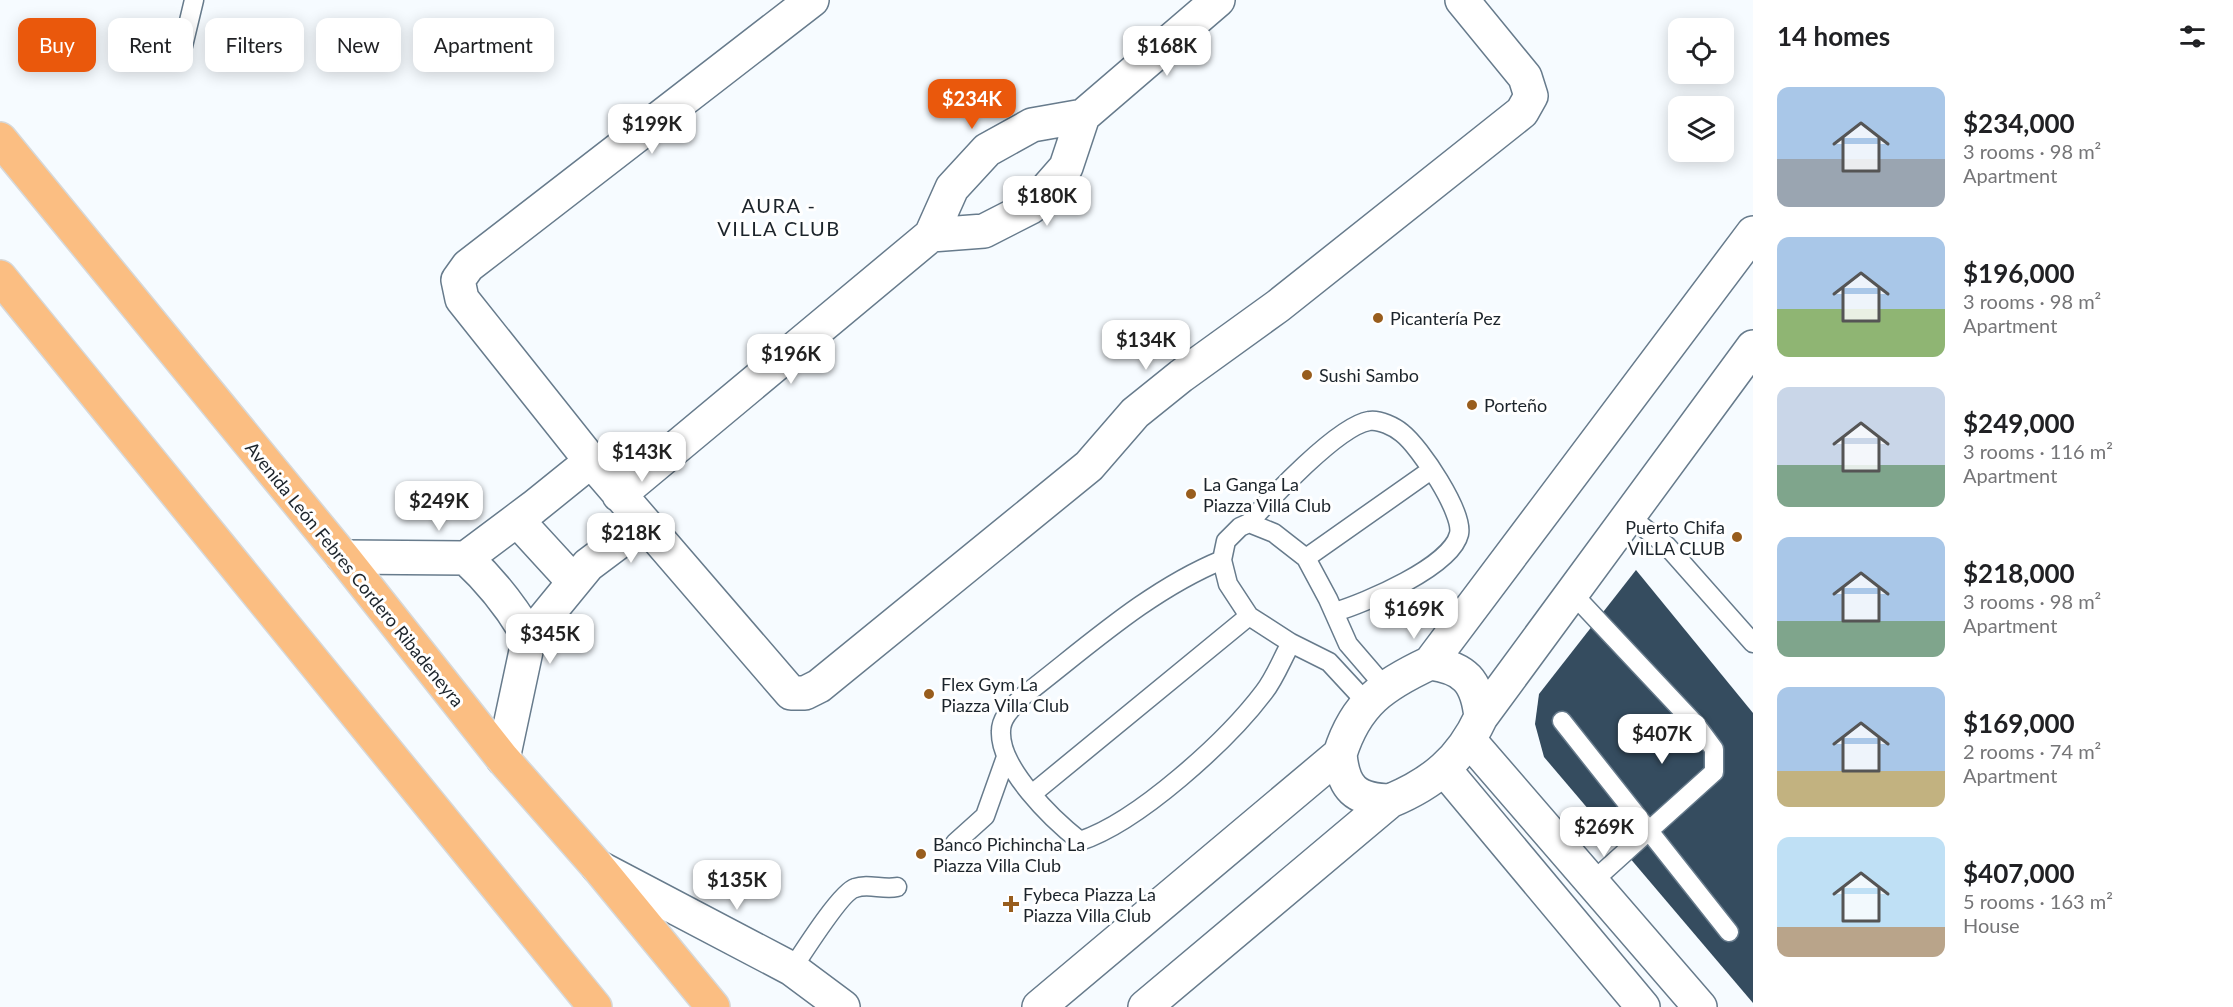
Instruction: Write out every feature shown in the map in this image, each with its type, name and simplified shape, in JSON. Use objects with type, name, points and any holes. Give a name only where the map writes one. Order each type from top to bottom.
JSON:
[{"type":"highway","name":"Avenida León Febres Cordero Ribadeneyra","points":[[0,139],[343,557],[503,759],[598,867],[713,1007]]},
{"type":"highway","points":[[0,277],[595,1007]]},
{"type":"street","points":[[619,495],[930,235],[952,188],[987,150],[1032,125],[1083,116],[1218,0]]},
{"type":"street","points":[[801,3],[468,266],[458,280],[462,299],[591,461],[791,693],[805,693],[819,686],[1089,465],[1135,413],[1172,383],[1278,306],[1522,112],[1531,96],[1525,77],[1462,0]]},
{"type":"street","points":[[930,235],[984,231],[1031,207],[1066,167],[1083,116]]},
{"type":"street","points":[[1390,801],[1370,801],[1353,791],[1342,774],[1340,754],[1348,728],[1375,695],[1430,663],[1753,233]]},
{"type":"street","points":[[1145,1007],[1390,801],[1426,783],[1444,769],[1753,347]]},
{"type":"street","points":[[343,557],[466,558],[591,461]]},
{"type":"street","points":[[517,520],[573,581]]},
{"type":"street","points":[[503,759],[529,637],[592,560],[644,523]]},
{"type":"street","points":[[466,558],[498,589],[529,637]]},
{"type":"street","points":[[1430,663],[1451,666],[1468,678],[1478,696],[1475,729],[1592,882],[1700,1007]]},
{"type":"street","points":[[1039,1007],[1340,754]]},
{"type":"street","points":[[1444,769],[1643,1007]]},
{"type":"street","points":[[598,867],[792,969],[843,1007]]},
{"type":"lane","points":[[190,18],[194,0]]},
{"type":"lane","points":[[1335,612],[1360,605],[1426,569],[1455,543],[1460,527],[1457,512],[1431,470],[1404,434],[1391,426],[1370,421],[1348,430],[1276,493],[1248,523],[1240,527],[1226,541],[1222,560],[1228,584],[1250,616],[1291,643],[1329,662],[1375,695]]},
{"type":"lane","points":[[1306,558],[1431,470]]},
{"type":"lane","points":[[1629,516],[1667,546],[1753,643]]},
{"type":"lane","points":[[1248,523],[1274,533],[1306,558],[1375,695]]},
{"type":"lane","points":[[1222,560],[1191,573],[1157,593],[1022,697],[1007,713],[1000,731],[1006,758],[1032,794],[1063,828],[1080,841],[1103,834],[1125,820],[1200,759],[1238,724],[1266,690],[1291,643]]},
{"type":"lane","points":[[1572,593],[1696,726],[1714,749],[1714,772],[1592,882]]},
{"type":"lane","points":[[1032,794],[1250,616]]},
{"type":"lane","points":[[1562,721],[1729,932]]},
{"type":"lane","points":[[955,843],[985,816],[1006,758]]},
{"type":"lane","points":[[792,969],[848,892],[864,886],[886,890],[897,888]]},
{"type":"building","points":[[1636,570],[1753,713],[1753,1003],[1544,757],[1535,724],[1539,694]]},
{"type":"place","name":"Picantería Pez","points":[[1378,318]]},
{"type":"place","name":"Sushi Sambo","points":[[1307,375]]},
{"type":"place","name":"Porteño","points":[[1472,405]]},
{"type":"place","name":"La Ganga La Piazza Villa Club","points":[[1191,494]]},
{"type":"place","name":"Puerto Chifa VILLA CLUB","points":[[1737,537]]},
{"type":"place","name":"Flex Gym La Piazza Villa Club","points":[[929,694]]},
{"type":"place","name":"Banco Pichincha La Piazza Villa Club","points":[[921,854]]},
{"type":"place","name":"Fybeca Piazza La Piazza Villa Club","points":[[1011,904]]},
{"type":"district","name":"AURA - VILLA CLUB","points":[[779,216]]}]
